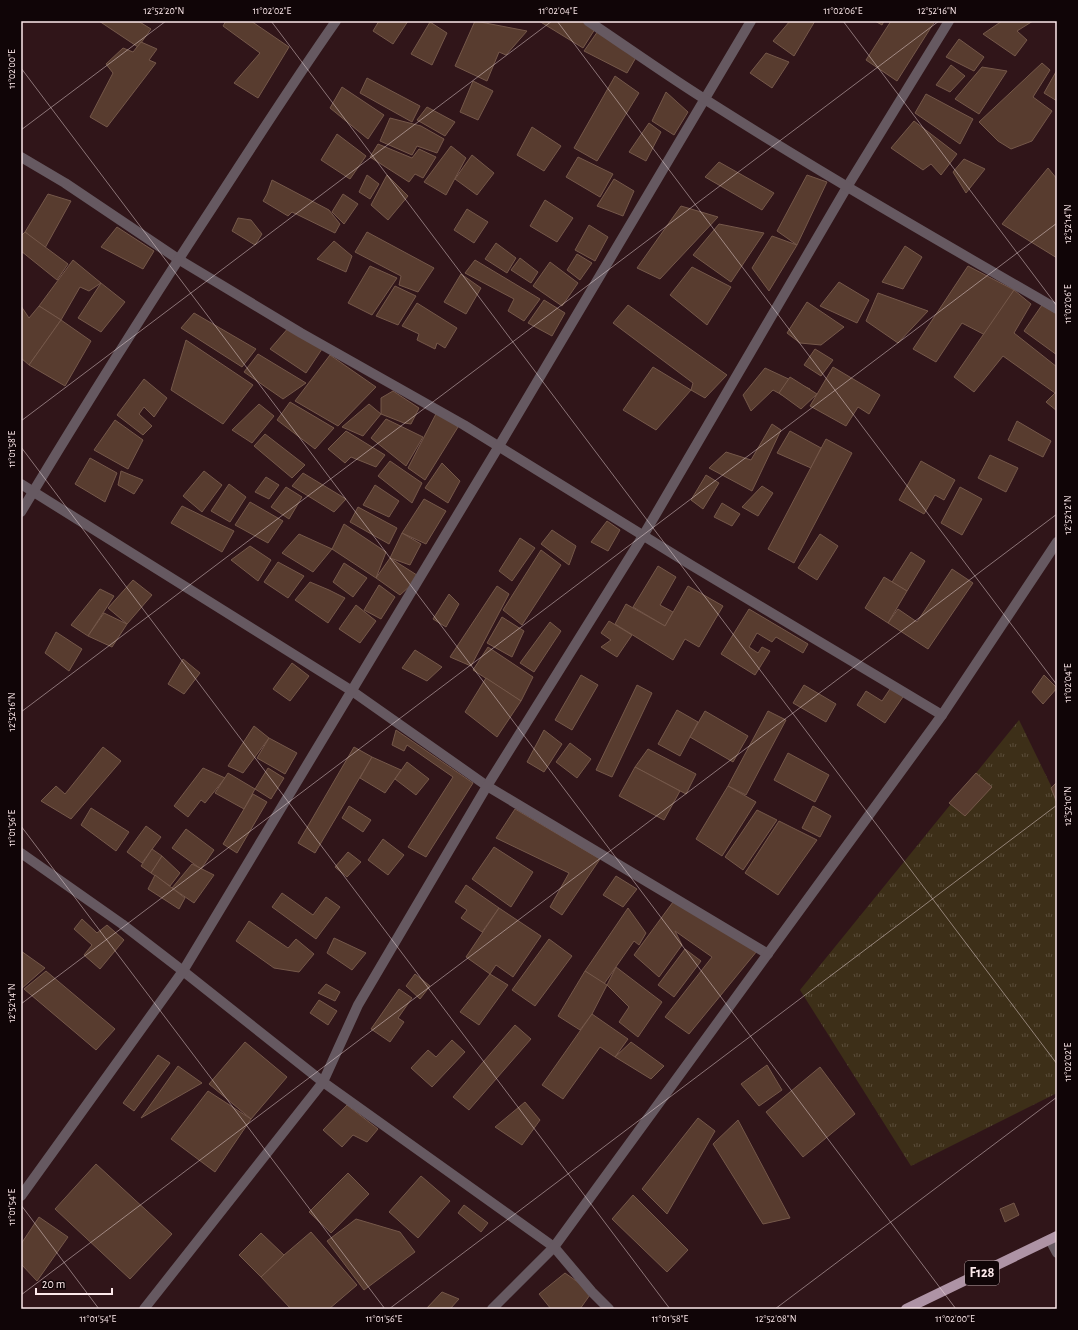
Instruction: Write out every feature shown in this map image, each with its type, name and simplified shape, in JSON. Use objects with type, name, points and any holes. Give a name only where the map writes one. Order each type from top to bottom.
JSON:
[{"type":"main road","name":"F128","points":[[906,1309],[1054,1238]]},
{"type":"street","points":[[21,512],[88,400],[178,259],[299,74],[336,21]]},
{"type":"street","points":[[588,21],[705,99],[922,232],[1057,309]]},
{"type":"street","points":[[21,1196],[184,971],[499,446],[751,21]]},
{"type":"street","points":[[144,1309],[323,1082],[358,1005],[487,786],[643,536],[847,186],[949,21]]},
{"type":"street","points":[[21,157],[65,183],[178,259],[301,333],[499,446],[643,536],[942,715]]},
{"type":"street","points":[[21,484],[352,691],[487,786],[768,954]]},
{"type":"street","points":[[492,1309],[554,1247],[942,715],[1057,542]]},
{"type":"street","points":[[21,854],[122,924],[184,971],[323,1082],[554,1247],[592,1292],[609,1309]]},
{"type":"street","points":[[1054,1238],[1057,1253]]},
{"type":"green space","points":[[1019,720],[1057,798],[1057,1093],[911,1166],[800,990]]},
{"type":"building","points":[[99,21],[138,21],[151,29],[138,47]]},
{"type":"building","points":[[226,21],[251,21],[289,47],[258,98],[234,83],[260,53],[223,26]]},
{"type":"building","points":[[379,21],[408,21],[393,44],[373,31]]},
{"type":"building","points":[[475,21],[527,31],[506,55],[499,52],[487,81],[455,66]]},
{"type":"building","points":[[539,21],[582,21],[595,29],[583,48]]},
{"type":"building","points":[[790,21],[815,21],[794,56],[773,41]]},
{"type":"building","points":[[875,21],[884,21],[882,25]]},
{"type":"building","points":[[891,21],[935,21],[897,81],[866,60]]},
{"type":"building","points":[[1002,21],[1033,21],[1017,31],[1027,40],[1015,56],[983,34]]},
{"type":"building","points":[[430,22],[447,33],[432,65],[411,54]]},
{"type":"building","points":[[598,31],[638,54],[627,73],[584,51]]},
{"type":"building","points":[[959,39],[984,57],[974,71],[946,57]]},
{"type":"building","points":[[141,42],[157,49],[149,60],[156,63],[107,127],[90,117],[113,73],[106,64],[123,48],[133,52]]},
{"type":"building","points":[[766,53],[789,62],[772,88],[750,73]]},
{"type":"building","points":[[1042,63],[1050,70],[1033,97],[1052,111],[1032,141],[1011,149],[998,141],[979,122]]},
{"type":"building","points":[[951,65],[965,76],[950,92],[936,85]]},
{"type":"building","points":[[982,67],[1007,71],[979,114],[955,99]]},
{"type":"building","points":[[1057,70],[1057,101],[1044,93]]},
{"type":"building","points":[[615,76],[639,93],[597,161],[574,148]]},
{"type":"building","points":[[367,78],[420,106],[412,122],[360,93]]},
{"type":"building","points":[[473,81],[493,91],[478,120],[460,112]]},
{"type":"building","points":[[342,87],[384,115],[368,139],[330,108]]},
{"type":"building","points":[[666,92],[688,112],[674,135],[652,121]]},
{"type":"building","points":[[926,94],[973,119],[960,144],[915,113]]},
{"type":"building","points":[[427,107],[455,122],[445,136],[417,120]]},
{"type":"building","points":[[390,118],[421,126],[444,139],[437,153],[417,146],[412,155],[380,141]]},
{"type":"building","points":[[914,121],[957,154],[941,175],[931,164],[923,170],[891,148]]},
{"type":"building","points":[[649,123],[661,132],[646,161],[629,152]]},
{"type":"building","points":[[532,127],[561,146],[544,171],[517,155]]},
{"type":"building","points":[[337,134],[366,156],[350,179],[321,160]]},
{"type":"building","points":[[378,144],[412,158],[419,149],[436,157],[423,178],[415,174],[409,182],[370,157]]},
{"type":"building","points":[[451,146],[466,158],[446,195],[424,182]]},
{"type":"building","points":[[472,155],[494,173],[477,195],[455,179]]},
{"type":"building","points":[[578,157],[613,174],[600,197],[566,177]]},
{"type":"building","points":[[964,159],[985,169],[966,193],[953,172]]},
{"type":"building","points":[[719,162],[774,193],[762,210],[705,177]]},
{"type":"building","points":[[1048,168],[1057,179],[1057,258],[1002,224]]},
{"type":"building","points":[[367,175],[379,184],[370,199],[359,192]]},
{"type":"building","points":[[387,175],[408,196],[388,220],[371,205]]},
{"type":"building","points":[[807,175],[827,182],[797,245],[777,231]]},
{"type":"building","points":[[614,179],[634,191],[623,216],[597,206]]},
{"type":"building","points":[[272,180],[329,210],[340,224],[335,233],[292,212],[288,216],[263,201]]},
{"type":"building","points":[[48,194],[71,201],[45,248],[25,232]]},
{"type":"building","points":[[343,194],[358,204],[344,224],[332,212]]},
{"type":"building","points":[[545,200],[573,218],[557,242],[530,226]]},
{"type":"building","points":[[681,206],[718,217],[660,279],[637,268]]},
{"type":"building","points":[[467,209],[488,222],[474,243],[454,230]]},
{"type":"building","points":[[238,218],[251,220],[262,234],[255,245],[232,231]]},
{"type":"building","points":[[719,224],[764,233],[731,282],[693,255]]},
{"type":"building","points":[[589,225],[608,237],[595,261],[575,250]]},
{"type":"building","points":[[117,227],[154,251],[143,269],[101,247]]},
{"type":"building","points":[[25,232],[68,264],[57,280],[21,251],[21,236]]},
{"type":"building","points":[[367,232],[434,268],[418,292],[399,285],[401,276],[355,252]]},
{"type":"building","points":[[772,236],[797,245],[769,291],[752,268]]},
{"type":"building","points":[[334,241],[352,256],[346,272],[317,259]]},
{"type":"building","points":[[496,243],[516,258],[507,273],[485,259]]},
{"type":"building","points":[[905,246],[922,257],[903,289],[882,282]]},
{"type":"building","points":[[577,254],[592,263],[580,280],[567,270]]},
{"type":"building","points":[[520,258],[538,272],[531,283],[511,270]]},
{"type":"building","points":[[73,260],[101,283],[89,291],[80,287],[61,320],[39,306]]},
{"type":"building","points":[[475,260],[540,299],[524,321],[508,311],[514,299],[465,273]]},
{"type":"building","points":[[550,262],[578,283],[562,306],[533,286]]},
{"type":"building","points":[[370,266],[397,278],[372,315],[348,303]]},
{"type":"building","points":[[968,266],[1014,290],[987,336],[962,323],[936,362],[913,349]]},
{"type":"building","points":[[692,267],[731,287],[707,325],[670,295]]},
{"type":"building","points":[[461,274],[481,288],[466,314],[444,302]]},
{"type":"building","points":[[839,282],[869,300],[857,323],[820,306]]},
{"type":"building","points":[[101,283],[125,302],[101,332],[78,318]]},
{"type":"building","points":[[395,286],[416,296],[398,325],[376,316]]},
{"type":"building","points":[[1014,290],[1031,304],[1014,333],[1057,367],[1057,390],[1055,393],[1003,356],[974,392],[954,377]]},
{"type":"building","points":[[878,293],[928,311],[898,343],[866,321]]},
{"type":"building","points":[[544,300],[565,313],[552,336],[528,323]]},
{"type":"building","points":[[807,302],[844,327],[821,345],[800,343],[787,333]]},
{"type":"building","points":[[417,303],[457,328],[445,348],[437,343],[435,349],[417,340],[419,334],[402,326]]},
{"type":"building","points":[[628,305],[727,375],[705,398],[691,390],[693,383],[613,323]]},
{"type":"building","points":[[1042,305],[1057,314],[1057,355],[1024,331]]},
{"type":"building","points":[[21,306],[29,318],[39,306],[61,320],[29,365],[21,358]]},
{"type":"building","points":[[194,313],[256,349],[242,367],[181,328]]},
{"type":"building","points":[[61,320],[91,341],[65,386],[29,365]]},
{"type":"building","points":[[290,326],[324,346],[306,373],[270,349]]},
{"type":"building","points":[[186,340],[253,385],[223,424],[171,390]]},
{"type":"building","points":[[815,349],[833,360],[821,376],[804,365]]},
{"type":"building","points":[[258,354],[306,383],[283,399],[244,372]]},
{"type":"building","points":[[330,355],[376,387],[338,426],[295,401]]},
{"type":"building","points":[[653,367],[691,390],[656,430],[623,410]]},
{"type":"building","points":[[833,367],[880,395],[869,414],[858,407],[846,426],[810,406]]},
{"type":"building","points":[[765,368],[810,389],[802,406],[773,390],[751,411],[743,395]]},
{"type":"building","points":[[790,377],[817,394],[801,409],[779,393]]},
{"type":"building","points":[[144,379],[167,398],[154,417],[144,407],[139,414],[152,426],[143,435],[117,415]]},
{"type":"building","points":[[393,391],[419,408],[411,424],[404,423],[381,414],[381,398]]},
{"type":"building","points":[[1055,393],[1057,394],[1057,411],[1046,402]]},
{"type":"building","points":[[290,402],[334,428],[315,449],[277,420]]},
{"type":"building","points":[[259,404],[274,416],[252,443],[232,430]]},
{"type":"building","points":[[369,404],[381,414],[363,436],[342,427]]},
{"type":"building","points":[[438,410],[458,427],[425,480],[408,468]]},
{"type":"building","points":[[386,419],[423,437],[406,466],[371,438]]},
{"type":"building","points":[[115,420],[143,440],[128,469],[94,450]]},
{"type":"building","points":[[1017,421],[1051,441],[1043,457],[1008,440]]},
{"type":"building","points":[[772,424],[781,430],[752,491],[709,468],[726,452],[751,460]]},
{"type":"building","points":[[346,431],[385,455],[376,467],[351,457],[345,463],[328,449]]},
{"type":"building","points":[[790,431],[821,448],[811,468],[777,453]]},
{"type":"building","points":[[265,434],[305,465],[292,478],[254,446]]},
{"type":"building","points":[[826,439],[852,453],[794,563],[768,549]]},
{"type":"building","points":[[990,455],[1018,468],[1006,492],[978,478]]},
{"type":"building","points":[[90,458],[117,473],[105,502],[75,484]]},
{"type":"building","points":[[390,461],[422,483],[412,503],[378,476]]},
{"type":"building","points":[[921,461],[955,480],[944,500],[935,495],[924,514],[899,500]]},
{"type":"building","points":[[442,463],[460,481],[448,503],[425,488]]},
{"type":"building","points":[[121,471],[143,480],[134,494],[118,485]]},
{"type":"building","points":[[204,471],[222,485],[202,512],[183,496]]},
{"type":"building","points":[[303,473],[346,499],[334,512],[292,486]]},
{"type":"building","points":[[706,475],[719,483],[703,509],[691,500]]},
{"type":"building","points":[[266,477],[279,485],[269,499],[255,492]]},
{"type":"building","points":[[229,484],[246,497],[230,522],[211,511]]},
{"type":"building","points":[[375,485],[399,501],[389,517],[363,505]]},
{"type":"building","points":[[762,486],[773,493],[758,516],[742,507]]},
{"type":"building","points":[[286,487],[302,497],[289,519],[271,507]]},
{"type":"building","points":[[960,487],[982,499],[962,535],[941,523]]},
{"type":"building","points":[[424,499],[446,511],[426,544],[402,533]]},
{"type":"building","points":[[250,502],[283,521],[268,543],[235,525]]},
{"type":"building","points":[[722,503],[740,514],[732,526],[714,517]]},
{"type":"building","points":[[182,506],[234,531],[222,552],[171,523]]},
{"type":"building","points":[[358,507],[397,528],[389,544],[350,522]]},
{"type":"building","points":[[607,521],[620,530],[608,551],[591,542]]},
{"type":"building","points":[[344,524],[386,552],[376,578],[332,549]]},
{"type":"building","points":[[552,530],[576,546],[569,565],[541,544]]},
{"type":"building","points":[[402,533],[421,544],[410,565],[390,558]]},
{"type":"building","points":[[299,534],[332,549],[313,572],[282,553]]},
{"type":"building","points":[[820,534],[838,546],[817,580],[798,568]]},
{"type":"building","points":[[520,538],[535,548],[512,581],[499,571]]},
{"type":"building","points":[[250,546],[271,560],[258,581],[231,560]]},
{"type":"building","points":[[541,550],[561,565],[522,625],[503,610]]},
{"type":"building","points":[[911,552],[925,561],[907,591],[892,582]]},
{"type":"building","points":[[390,558],[420,577],[400,595],[376,578]]},
{"type":"building","points":[[278,562],[304,576],[288,598],[264,582]]},
{"type":"building","points":[[344,563],[367,578],[353,597],[333,582]]},
{"type":"building","points":[[658,566],[676,577],[660,605],[673,612],[665,626],[633,607]]},
{"type":"building","points":[[952,569],[973,583],[928,649],[888,623],[898,609],[917,622]]},
{"type":"building","points":[[884,577],[907,591],[888,623],[865,608]]},
{"type":"building","points":[[133,580],[152,595],[127,624],[108,608]]},
{"type":"building","points":[[310,582],[345,598],[328,623],[295,600]]},
{"type":"building","points":[[379,585],[395,597],[381,619],[364,610]]},
{"type":"building","points":[[497,586],[509,594],[471,666],[450,657]]},
{"type":"building","points":[[688,586],[723,606],[699,647],[685,639],[673,660],[615,624],[626,604],[665,626]]},
{"type":"building","points":[[100,589],[114,596],[88,636],[71,625]]},
{"type":"building","points":[[449,594],[459,604],[446,627],[433,619]]},
{"type":"building","points":[[356,605],[376,621],[360,643],[339,629]]},
{"type":"building","points":[[749,609],[808,644],[803,653],[776,637],[772,642],[757,633],[749,647],[758,653],[762,647],[770,651],[755,675],[721,654]]},
{"type":"building","points":[[104,613],[127,624],[112,647],[88,636]]},
{"type":"building","points":[[502,617],[524,631],[512,657],[487,643]]},
{"type":"building","points":[[609,621],[632,635],[617,657],[601,647],[611,640],[601,633]]},
{"type":"building","points":[[550,622],[561,631],[534,672],[520,663]]},
{"type":"building","points":[[56,632],[82,649],[69,671],[45,653]]},
{"type":"building","points":[[488,647],[533,677],[521,701],[473,670]]},
{"type":"building","points":[[415,650],[442,667],[427,681],[402,668]]},
{"type":"building","points":[[183,659],[200,673],[184,694],[168,684]]},
{"type":"building","points":[[292,663],[309,676],[290,701],[273,689]]},
{"type":"building","points":[[581,675],[598,685],[572,730],[555,720]]},
{"type":"building","points":[[1044,675],[1057,688],[1043,704],[1032,692]]},
{"type":"building","points":[[486,678],[521,701],[497,737],[465,712]]},
{"type":"building","points":[[637,685],[652,693],[612,777],[596,770]]},
{"type":"building","points":[[804,685],[836,704],[826,722],[793,703]]},
{"type":"building","points":[[892,686],[905,694],[885,723],[857,705],[866,691],[882,701]]},
{"type":"building","points":[[677,710],[698,722],[680,756],[658,744]]},
{"type":"building","points":[[705,711],[748,736],[733,762],[690,737]]},
{"type":"building","points":[[768,711],[786,720],[746,795],[728,786]]},
{"type":"building","points":[[254,726],[269,738],[243,773],[228,766]]},
{"type":"building","points":[[396,730],[473,783],[426,857],[408,847],[453,777],[407,745],[404,751],[392,745]]},
{"type":"building","points":[[544,730],[562,744],[544,772],[527,762]]},
{"type":"building","points":[[269,738],[297,753],[285,774],[257,758]]},
{"type":"building","points":[[570,743],[591,759],[577,778],[556,762]]},
{"type":"building","points":[[103,747],[121,761],[71,819],[41,801],[56,786],[65,794]]},
{"type":"building","points":[[354,747],[372,757],[315,853],[298,843]]},
{"type":"building","points":[[648,749],[696,774],[686,794],[635,767]]},
{"type":"building","points":[[788,753],[829,775],[815,802],[774,780]]},
{"type":"building","points":[[372,757],[401,770],[385,793],[360,778]]},
{"type":"building","points":[[407,762],[429,779],[416,795],[395,779]]},
{"type":"building","points":[[635,767],[680,791],[664,820],[619,796]]},
{"type":"building","points":[[203,768],[225,778],[205,803],[201,800],[188,817],[174,806]]},
{"type":"building","points":[[268,768],[284,778],[271,799],[255,789]]},
{"type":"building","points":[[228,773],[255,789],[244,809],[215,793]]},
{"type":"building","points":[[976,773],[992,787],[965,816],[949,803]]},
{"type":"building","points":[[1057,782],[1057,803],[1051,788]]},
{"type":"building","points":[[728,786],[756,802],[722,856],[696,839]]},
{"type":"building","points":[[253,794],[267,802],[237,853],[223,844]]},
{"type":"building","points":[[349,806],[371,820],[363,832],[342,818]]},
{"type":"building","points":[[813,806],[831,816],[820,837],[802,828]]},
{"type":"building","points":[[91,808],[129,832],[116,851],[81,825]]},
{"type":"building","points":[[515,809],[600,859],[562,915],[550,907],[569,873],[496,838]]},
{"type":"building","points":[[757,810],[777,820],[743,870],[725,857]]},
{"type":"building","points":[[779,821],[817,840],[778,895],[745,873]]},
{"type":"building","points":[[146,826],[161,837],[142,863],[127,852]]},
{"type":"building","points":[[186,829],[214,850],[201,869],[172,848]]},
{"type":"building","points":[[383,839],[404,855],[388,875],[368,860]]},
{"type":"building","points":[[494,847],[533,872],[511,907],[472,879]]},
{"type":"building","points":[[152,849],[162,856],[151,873],[141,866]]},
{"type":"building","points":[[348,852],[361,862],[347,877],[335,867]]},
{"type":"building","points":[[162,856],[180,873],[170,886],[151,873]]},
{"type":"building","points":[[192,864],[214,875],[194,903],[172,888]]},
{"type":"building","points":[[155,875],[185,898],[179,909],[148,889]]},
{"type":"building","points":[[616,876],[637,889],[623,907],[603,895]]},
{"type":"building","points":[[466,885],[499,908],[482,932],[461,918],[467,910],[455,902]]},
{"type":"building","points":[[282,893],[313,915],[326,897],[340,907],[316,939],[272,907]]},
{"type":"building","points":[[673,902],[757,951],[689,1034],[665,1017],[712,957],[675,931],[682,945],[659,977],[634,955]]},
{"type":"building","points":[[499,908],[541,936],[513,977],[496,965],[490,974],[466,957]]},
{"type":"building","points":[[628,908],[646,933],[639,945],[634,941],[604,984],[585,971]]},
{"type":"building","points":[[82,919],[97,933],[107,925],[124,940],[100,969],[84,955],[92,945],[74,929]]},
{"type":"building","points":[[249,921],[288,948],[296,939],[314,954],[299,972],[274,968],[236,941]]},
{"type":"building","points":[[334,938],[366,953],[352,970],[327,953]]},
{"type":"building","points":[[549,939],[572,956],[535,1006],[512,990]]},
{"type":"building","points":[[685,949],[701,961],[674,997],[658,985]]},
{"type":"building","points":[[21,951],[45,968],[21,989]]},
{"type":"building","points":[[616,967],[662,1002],[638,1037],[619,1022],[629,1007],[607,985]]},
{"type":"building","points":[[46,971],[115,1029],[96,1050],[24,989]]},
{"type":"building","points":[[585,971],[607,985],[592,1014],[580,1030],[558,1016]]},
{"type":"building","points":[[415,974],[430,986],[420,999],[406,986]]},
{"type":"building","points":[[490,974],[508,985],[479,1025],[460,1012]]},
{"type":"building","points":[[326,984],[340,992],[335,1001],[318,993]]},
{"type":"building","points":[[399,989],[412,998],[398,1018],[404,1022],[390,1042],[371,1029]]},
{"type":"building","points":[[319,1000],[337,1011],[328,1025],[310,1013]]},
{"type":"building","points":[[592,1014],[628,1039],[615,1057],[600,1047],[563,1099],[542,1085]]},
{"type":"building","points":[[515,1025],[531,1039],[469,1110],[453,1097]]},
{"type":"building","points":[[452,1040],[465,1052],[432,1087],[411,1068],[428,1050],[436,1057]]},
{"type":"building","points":[[245,1042],[287,1077],[251,1119],[209,1084]]},
{"type":"building","points":[[631,1042],[664,1066],[651,1079],[615,1057]]},
{"type":"building","points":[[158,1055],[170,1063],[134,1111],[123,1103]]},
{"type":"building","points":[[767,1065],[782,1090],[759,1106],[741,1084]]},
{"type":"building","points":[[178,1066],[202,1083],[141,1118]]},
{"type":"building","points":[[820,1067],[855,1114],[803,1157],[766,1112]]},
{"type":"building","points":[[208,1091],[251,1119],[215,1172],[171,1139]]},
{"type":"building","points":[[525,1102],[540,1120],[522,1145],[495,1127]]},
{"type":"building","points":[[347,1105],[378,1129],[367,1142],[353,1135],[342,1147],[323,1130]]},
{"type":"building","points":[[698,1118],[715,1131],[667,1214],[642,1189]]},
{"type":"building","points":[[738,1120],[790,1218],[763,1224],[713,1144]]},
{"type":"building","points":[[96,1164],[172,1234],[130,1279],[55,1209]]},
{"type":"building","points":[[348,1173],[369,1194],[331,1233],[309,1212]]},
{"type":"building","points":[[421,1176],[450,1201],[418,1238],[389,1212]]},
{"type":"building","points":[[633,1195],[688,1250],[667,1272],[612,1219]]},
{"type":"building","points":[[1014,1203],[1019,1215],[1005,1222],[1000,1209]]},
{"type":"building","points":[[464,1205],[488,1223],[481,1232],[458,1213]]},
{"type":"building","points":[[39,1217],[68,1237],[37,1281],[21,1264],[21,1244]]},
{"type":"building","points":[[356,1219],[400,1232],[415,1252],[364,1290],[327,1241]]},
{"type":"building","points":[[311,1232],[357,1285],[329,1309],[291,1309],[261,1277]]},
{"type":"building","points":[[261,1233],[284,1255],[261,1277],[239,1255]]},
{"type":"building","points":[[565,1273],[592,1292],[580,1309],[551,1309],[539,1294]]},
{"type":"building","points":[[442,1292],[459,1299],[450,1309],[426,1309]]}]
